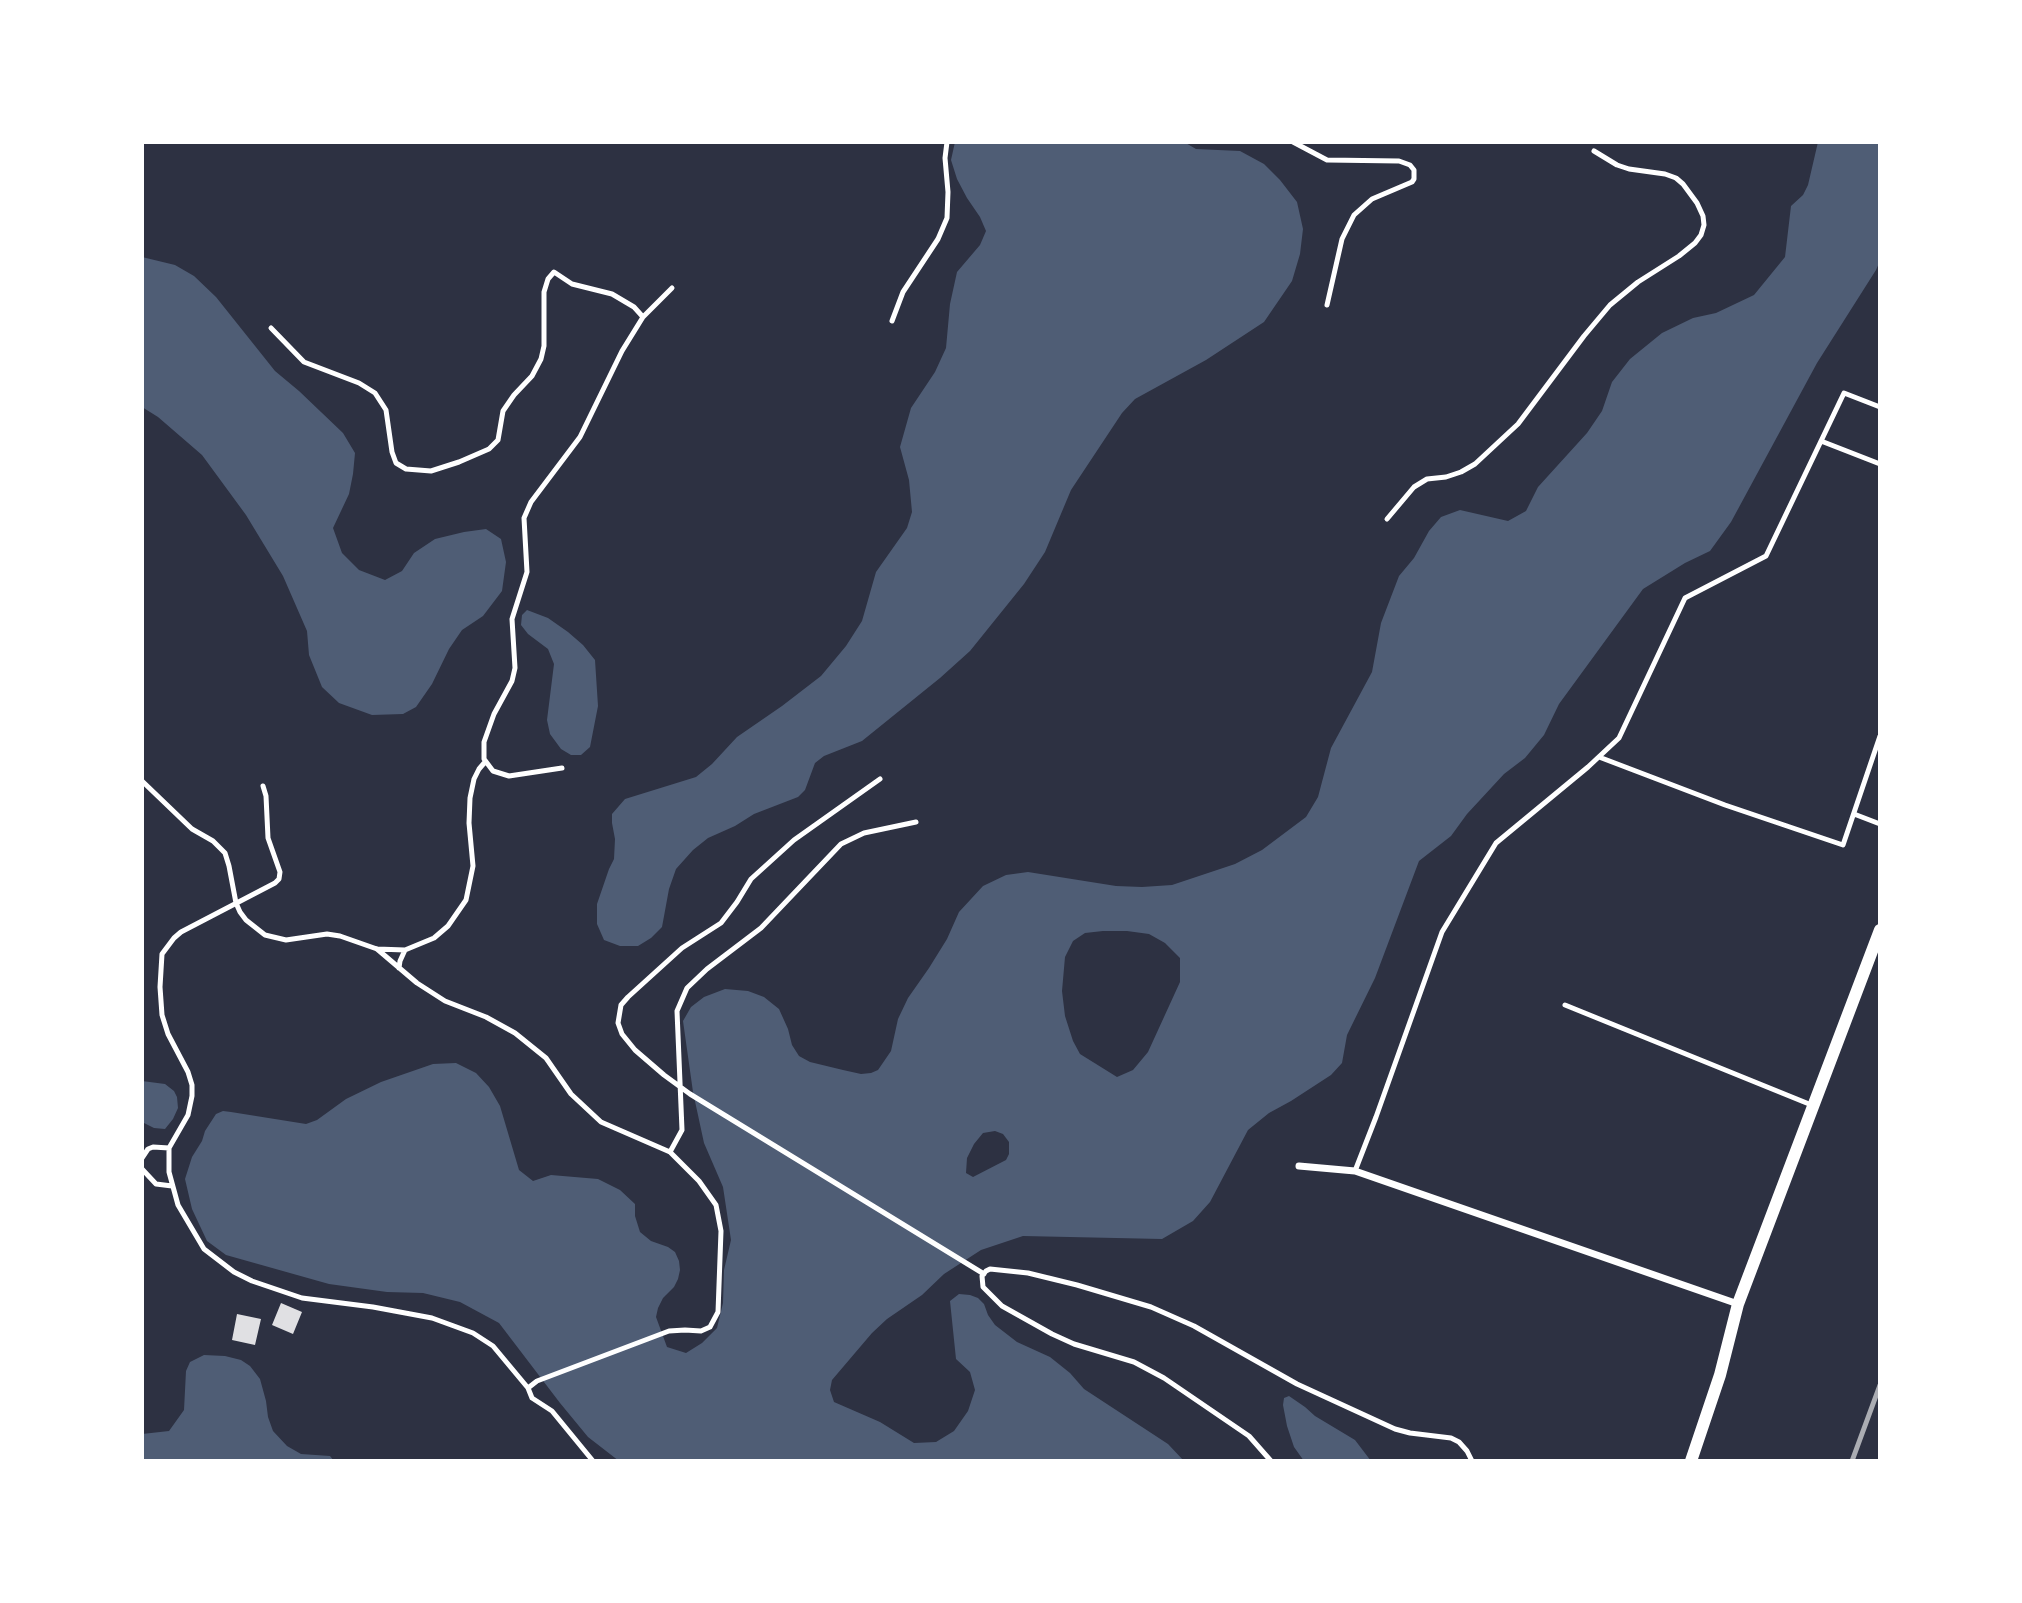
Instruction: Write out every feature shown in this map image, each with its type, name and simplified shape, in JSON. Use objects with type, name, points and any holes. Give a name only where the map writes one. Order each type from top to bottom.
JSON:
[{"type":"street","points":[[1691,1461],[1720,1375],[1738,1304],[1880,930]]},
{"type":"street","points":[[1299,1166],[1355,1171],[1738,1304]]},
{"type":"lane","points":[[892,321],[903,292],[938,239],[947,218],[947,142]]},
{"type":"lane","points":[[1293,142],[1327,160],[1405,162],[1415,174],[1412,182],[1372,199],[1354,215],[1342,239],[1327,305]]},
{"type":"lane","points":[[1387,519],[1414,487],[1427,480],[1461,472],[1475,464],[1518,424],[1610,305],[1638,282],[1679,256],[1701,235],[1703,216],[1697,203],[1676,178],[1629,169],[1594,151]]},
{"type":"lane","points":[[271,328],[304,362],[359,383],[375,393],[386,410],[394,458],[401,467],[431,471],[489,449],[498,440],[503,411],[514,394],[533,376],[541,359],[544,346],[544,292],[548,279],[554,272],[572,284],[612,294],[634,307],[643,317]]},
{"type":"lane","points":[[562,768],[509,776],[493,771],[485,762],[483,751],[494,714],[512,681],[515,668],[512,619],[527,572],[524,518],[580,437],[622,351],[643,317],[672,288]]},
{"type":"lane","points":[[1355,1171],[1377,1117],[1442,932],[1496,844],[1619,738],[1685,598],[1766,556],[1844,393],[1880,407]]},
{"type":"lane","points":[[1821,441],[1880,464]]},
{"type":"lane","points":[[1599,757],[1725,805],[1843,845],[1880,736]]},
{"type":"lane","points":[[142,781],[192,830],[213,841],[225,853],[240,912],[265,936],[296,939],[327,934],[377,949],[405,950],[434,938],[448,926],[467,900],[473,866],[468,823],[470,798],[474,779],[485,762]]},
{"type":"lane","points":[[880,779],[794,840],[751,880],[721,923],[682,948],[628,997],[621,1005],[618,1023],[622,1034],[635,1050],[690,1094],[984,1274]]},
{"type":"lane","points":[[263,786],[268,838],[280,872],[279,879],[181,932],[162,954],[162,1015],[192,1085],[188,1115],[169,1148],[169,1172],[178,1205],[204,1249],[234,1272],[252,1281],[302,1298],[432,1318],[473,1332],[493,1346],[528,1388],[532,1398],[552,1411],[593,1461]]},
{"type":"lane","points":[[1854,814],[1880,824]]},
{"type":"lane","points":[[670,1152],[682,1130],[677,1011],[687,988],[707,969],[761,928],[841,844],[864,833],[916,822]]},
{"type":"lane","points":[[377,949],[417,983],[445,1001],[486,1017],[515,1033],[546,1058],[571,1094],[601,1122],[670,1152],[709,1193],[716,1205],[721,1231],[718,1312],[710,1327],[701,1331],[669,1331],[537,1381],[528,1388]]},
{"type":"lane","points":[[399,968],[405,950]]},
{"type":"lane","points":[[1564,1005],[1814,1106]]},
{"type":"lane","points":[[142,1156],[153,1147],[169,1148]]},
{"type":"lane","points":[[142,1169],[156,1184],[172,1186]]},
{"type":"lane","points":[[1271,1461],[1249,1436],[1164,1378],[1134,1362],[1074,1344],[1002,1306],[983,1287],[981,1281],[984,1274],[990,1269],[1028,1273],[1077,1284],[1152,1307],[1194,1326],[1297,1384],[1395,1429],[1451,1438],[1459,1442],[1472,1461]]},
{"type":"water","points":[[955,142],[1184,142],[1196,149],[1240,151],[1264,164],[1297,202],[1303,229],[1300,254],[1292,281],[1264,322],[1206,360],[1135,399],[1122,413],[1071,490],[1045,552],[1024,584],[970,651],[862,741],[824,756],[815,763],[805,790],[798,797],[754,814],[708,838],[693,850],[676,869],[669,889],[662,927],[651,938],[638,946],[620,946],[604,940],[597,924],[597,904],[614,859],[612,814],[625,799],[696,777],[737,737],[821,676],[846,646],[862,621],[876,572],[907,528],[912,512],[909,480],[900,447],[911,408],[935,372],[946,348],[950,304],[957,272],[980,245],[986,231],[957,179],[951,160]]},
{"type":"water","points":[[1818,142],[1880,142],[1880,261],[1876,270],[1817,363],[1731,522],[1710,551],[1643,589],[1559,704],[1544,735],[1525,758],[1504,774],[1467,814],[1451,836],[1419,861],[1375,978],[1347,1035],[1342,1063],[1331,1075],[1269,1113],[1248,1130],[1210,1202],[1193,1221],[1162,1239],[1023,1236],[981,1250],[944,1274],[922,1295],[887,1319],[832,1380],[830,1390],[834,1402],[880,1422],[914,1443],[936,1442],[954,1431],[968,1411],[975,1390],[970,1372],[956,1359],[950,1301],[959,1294],[970,1295],[984,1304],[995,1325],[1017,1342],[1050,1357],[1084,1389],[1168,1444],[1184,1461],[619,1461],[588,1437],[499,1323],[460,1302],[423,1293],[387,1292],[329,1284],[226,1255],[207,1241],[192,1209],[185,1179],[192,1157],[216,1114],[223,1111],[306,1124],[317,1120],[346,1099],[381,1082],[433,1064],[456,1063],[476,1073],[489,1087],[500,1106],[519,1170],[533,1181],[551,1175],[598,1179],[620,1190],[635,1204],[635,1216],[640,1232],[651,1241],[675,1252],[679,1261],[678,1279],[663,1298],[656,1317],[667,1347],[686,1353],[702,1343],[717,1328],[723,1303],[724,1270],[731,1240],[723,1187],[704,1143],[693,1092],[683,1021],[691,1007],[704,997],[725,989],[748,991],[764,997],[779,1009],[792,1045],[799,1056],[810,1062],[843,1070],[871,1073],[878,1070],[891,1051],[898,1019],[908,998],[947,939],[959,912],[983,886],[1006,875],[1028,872],[1116,886],[1172,885],[1235,864],[1262,850],[1306,817],[1318,797],[1331,748],[1372,672],[1381,623],[1399,576],[1414,558],[1429,531],[1441,517],[1460,510],[1508,521],[1526,511],[1538,487],[1587,433],[1602,411],[1612,382],[1630,359],[1662,333],[1693,318],[1716,313],[1754,295],[1785,257],[1791,206],[1803,195]],"holes":[[[1103,931],[1149,934],[1165,943],[1180,958],[1180,982],[1148,1052],[1133,1070],[1117,1077],[1080,1054],[1065,1016],[1062,991],[1065,957],[1073,941],[1085,933]],[[995,1131],[1003,1134],[1009,1142],[1006,1160],[973,1177],[966,1173],[967,1158],[974,1144],[983,1133]]]},
{"type":"water","points":[[142,257],[175,265],[194,276],[216,297],[275,371],[343,433],[355,453],[353,474],[349,494],[333,528],[342,553],[359,570],[385,580],[402,571],[414,553],[435,539],[486,529],[501,539],[506,562],[502,591],[483,616],[462,630],[416,707],[403,714],[372,715],[339,703],[322,687],[309,655],[307,631],[283,576],[246,515],[202,455],[158,417],[142,407]]},
{"type":"water","points":[[527,610],[548,618],[568,632],[595,660],[598,706],[590,747],[581,755],[571,755],[561,749],[550,734],[547,720],[554,664],[548,649],[521,625],[522,615]]},
{"type":"water","points":[[142,1081],[165,1084],[177,1097],[178,1108],[165,1129],[154,1128],[142,1122]]},
{"type":"water","points":[[204,1355],[225,1356],[241,1360],[250,1366],[260,1379],[273,1431],[287,1446],[301,1454],[330,1456],[334,1461],[142,1461],[142,1434],[169,1431],[184,1410],[186,1371],[190,1362]]},
{"type":"water","points":[[1289,1396],[1315,1416],[1355,1440],[1371,1461],[1304,1461],[1294,1447],[1287,1426],[1283,1405],[1284,1398]]},
{"type":"building","points":[[281,1303],[302,1312],[293,1334],[272,1325]]},
{"type":"building","points":[[237,1314],[261,1319],[255,1345],[232,1340]]},
{"type":"railway","points":[[1852,1461],[1880,1385]]}]
